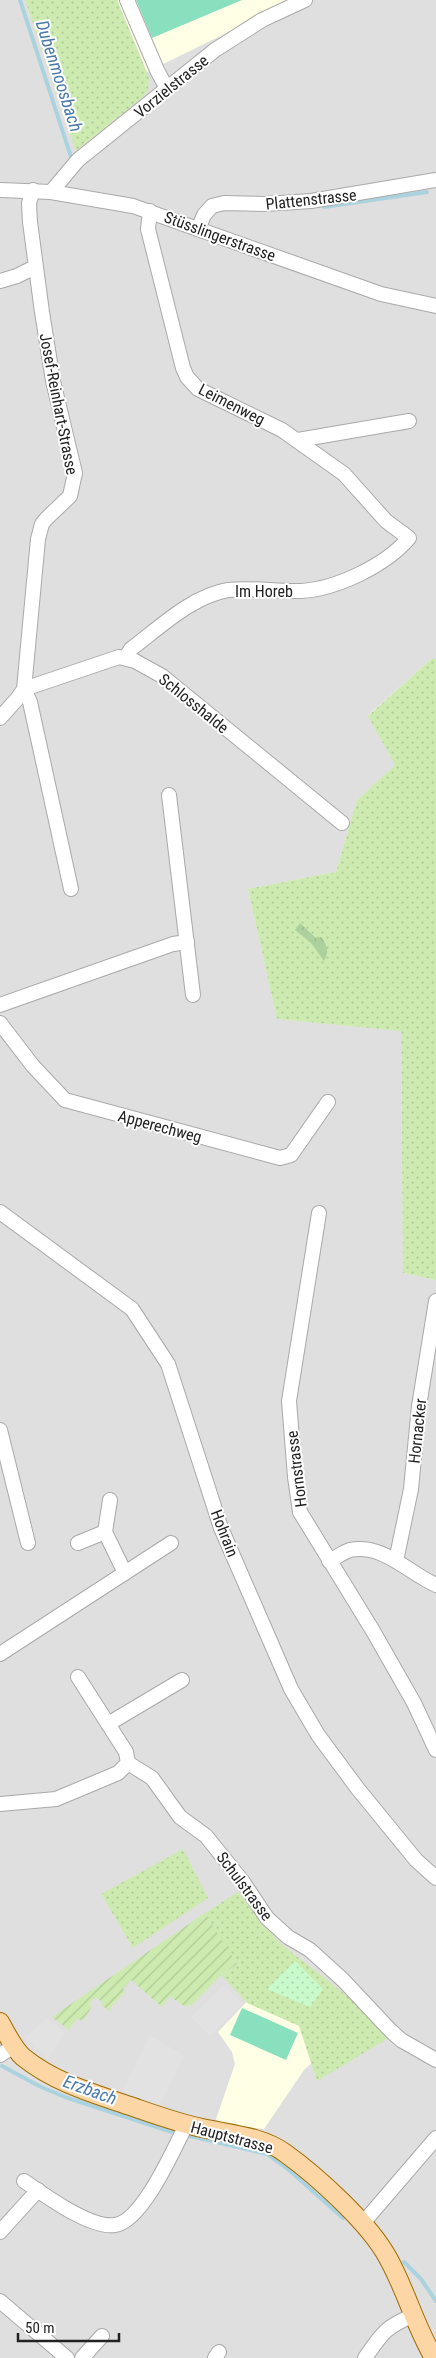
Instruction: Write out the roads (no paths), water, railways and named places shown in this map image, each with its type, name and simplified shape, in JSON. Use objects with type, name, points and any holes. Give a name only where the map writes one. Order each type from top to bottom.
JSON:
[{"type":"main road","name":"Hauptstrasse","points":[[0,2022],[7,2051],[23,2056],[61,2081],[186,2125],[272,2145],[284,2152],[363,2223],[388,2258],[412,2316],[434,2358]]},
{"type":"street","points":[[127,0],[157,70],[167,88]]},
{"type":"street","name":"Vorzielstrasse","points":[[51,192],[78,160],[236,35],[262,20],[305,0]]},
{"type":"street","name":"Plattenstrasse","points":[[198,229],[204,215],[212,206],[224,203],[265,204],[311,201],[436,180]]},
{"type":"street","name":"Stüsslingerstrasse","points":[[0,190],[33,190],[82,196],[150,211],[381,294],[436,304]]},
{"type":"street","name":"Josef-Reinhart-Strasse","points":[[24,689],[38,539],[42,524],[70,496],[75,473],[53,381],[36,267],[29,203],[33,190]]},
{"type":"street","name":"Leimenweg","points":[[150,211],[148,229],[187,377],[205,393],[254,414],[298,440],[344,474],[386,522],[409,538]]},
{"type":"street","points":[[0,281],[17,276],[36,267]]},
{"type":"street","points":[[298,440],[410,421]]},
{"type":"street","name":"Im Horeb","points":[[126,658],[131,649],[177,615],[207,597],[228,590],[300,591],[336,584],[361,572],[399,549],[409,538]]},
{"type":"street","points":[[0,718],[18,699],[24,689],[118,657],[126,658]]},
{"type":"street","name":"Schlosshalde","points":[[126,658],[145,665],[162,676],[342,823]]},
{"type":"street","points":[[24,689],[30,702],[71,889]]},
{"type":"street","points":[[169,795],[193,995]]},
{"type":"street","points":[[0,1005],[173,944],[187,942]]},
{"type":"street","name":"Apperechweg","points":[[0,1023],[33,1066],[65,1100],[280,1158],[291,1155],[328,1102]]},
{"type":"street","name":"Hohrain","points":[[0,1212],[132,1309],[142,1323],[168,1364],[221,1528],[291,1689],[318,1735],[358,1789],[416,1860],[436,1878]]},
{"type":"street","name":"Hornstrasse","points":[[319,1214],[289,1401],[295,1478],[300,1512],[373,1631],[414,1704],[436,1750]]},
{"type":"street","name":"Hornacker","points":[[396,1561],[411,1489],[419,1406],[436,1301]]},
{"type":"street","points":[[0,1430],[28,1543]]},
{"type":"street","points":[[110,1500],[105,1532],[125,1573]]},
{"type":"street","points":[[78,1543],[105,1532]]},
{"type":"street","points":[[0,1654],[170,1543]]},
{"type":"street","points":[[329,1561],[349,1550],[368,1550],[396,1561],[424,1580],[436,1585]]},
{"type":"street","points":[[0,1804],[56,1799],[118,1773],[128,1763],[126,1752],[78,1677]]},
{"type":"street","points":[[108,1724],[182,1680]]},
{"type":"street","name":"Schulstrasse","points":[[128,1763],[152,1778],[180,1817],[211,1842],[243,1882],[267,1918],[288,1937],[310,1950],[343,1980],[401,2040],[436,2060]]},
{"type":"street","points":[[24,2181],[89,2221],[115,2226],[131,2220],[142,2206],[186,2125]]},
{"type":"street","points":[[363,2223],[436,2138]]},
{"type":"street","points":[[0,2232],[38,2190]]},
{"type":"street","points":[[0,2301],[67,2358]]},
{"type":"street","points":[[365,2358],[379,2337],[392,2324],[412,2316]]},
{"type":"street","points":[[82,2358],[102,2336]]},
{"type":"waterway","name":"Dubenmoosbach","points":[[20,0],[72,160]]},
{"type":"waterway","name":"Dubenmoosbach","points":[[324,207],[427,192]]},
{"type":"waterway","name":"Erzbach","points":[[2,2066],[39,2086],[65,2097],[172,2132]]},
{"type":"waterway","name":"Erzbach","points":[[190,2136],[267,2154],[289,2170],[343,2218]]},
{"type":"waterway","name":"Erzbach","points":[[404,2262],[421,2279],[436,2301]]}]
